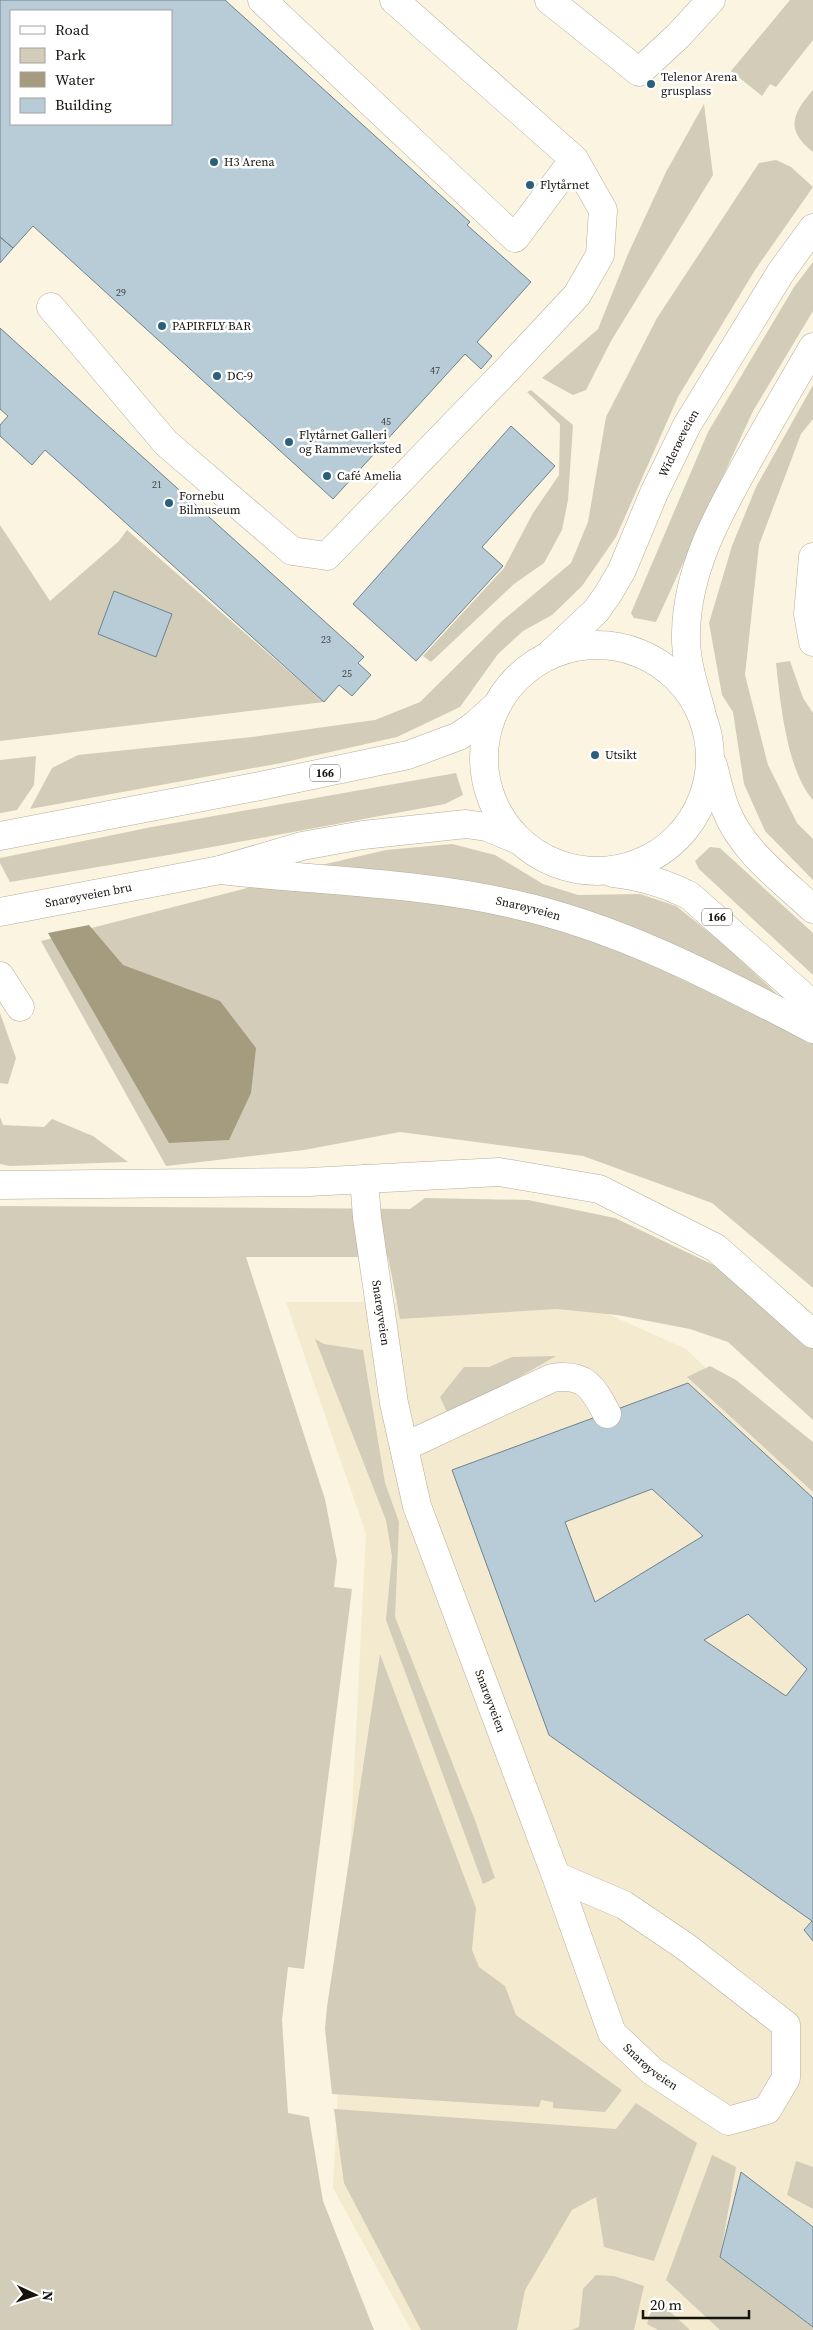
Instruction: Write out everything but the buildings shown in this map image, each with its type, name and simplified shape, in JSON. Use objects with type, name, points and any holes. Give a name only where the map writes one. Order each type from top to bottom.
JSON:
[{"type":"main road","points":[[262,0],[515,238],[574,159]]},
{"type":"main road","points":[[51,307],[166,443],[292,551],[327,556],[506,372],[577,295],[600,255],[603,210],[574,159],[394,0]]},
{"type":"main road","points":[[549,0],[639,72],[678,36],[711,0]]},
{"type":"main road","name":"Widerøeveien","points":[[549,655],[596,611],[608,594],[622,570],[687,425],[781,272],[813,228]]},
{"type":"main road","points":[[701,711],[690,673],[685,635],[688,604],[694,574],[719,514],[813,347]]},
{"type":"main road","points":[[813,557],[808,614],[813,642]]},
{"type":"main road","name":"166","points":[[0,836],[260,786],[408,754],[459,736],[476,725],[528,668],[549,655],[573,647],[598,644],[624,647],[648,656],[676,676],[688,689],[701,711],[710,742],[711,759],[708,784],[699,807],[686,829],[668,846],[647,860],[624,868],[599,872]]},
{"type":"main road","name":"166","points":[[497,704],[487,732],[484,762],[489,791],[501,818],[520,840],[536,854],[556,864],[577,870],[652,880],[671,886],[690,896],[712,912],[813,1005]]},
{"type":"main road","name":"166","points":[[711,759],[726,810],[736,830],[749,848],[813,909]]},
{"type":"main road","name":"Snarøyveien","points":[[178,878],[220,870],[302,846],[443,824],[466,824],[487,827],[520,840]]},
{"type":"main road","name":"Snarøyveien","points":[[220,870],[300,879],[414,886],[514,904],[595,927],[673,957],[813,1029]]},
{"type":"main road","name":"Snarøyveien bru","points":[[0,912],[178,878]]},
{"type":"main road","points":[[0,976],[20,1007]]},
{"type":"main road","points":[[0,1185],[309,1182],[499,1172],[599,1189],[716,1248],[813,1334]]},
{"type":"main road","name":"Snarøyveien","points":[[364,1179],[366,1217],[394,1403],[417,1506],[556,1876],[612,2033],[652,2071],[728,2122],[767,2110],[786,2078],[786,2025],[686,1947],[624,1905],[556,1876]]},
{"type":"main road","points":[[404,1447],[552,1378],[566,1376],[588,1384],[607,1414]]},
{"type":"shaded area","points":[[286,1302],[581,1302],[686,1349],[813,1470],[813,2330],[411,2330],[333,2188],[366,1534]]},
{"type":"green space","points":[[790,0],[813,0],[813,40],[776,87],[770,84],[762,96],[731,71]]},
{"type":"green space","points":[[813,90],[813,152],[798,136],[795,122],[796,114]]},
{"type":"green space","points":[[704,104],[713,175],[611,341],[586,390],[573,395],[542,378],[598,329],[628,254],[666,172]]},
{"type":"green space","points":[[776,160],[791,167],[813,187],[755,270],[678,397],[616,537],[582,586],[552,615],[523,631],[498,654],[460,707],[397,737],[281,763],[30,809],[52,768],[78,755],[252,737],[375,720],[420,702],[502,621],[571,563],[588,522],[606,417],[657,318],[759,163]]},
{"type":"green space","points":[[813,262],[813,311],[753,411],[656,622],[634,618],[631,613],[708,432],[794,287]]},
{"type":"green space","points":[[813,385],[813,419],[801,434],[759,545],[745,675],[768,765],[797,823],[813,839],[813,880],[765,831],[744,784],[733,712],[722,695],[709,623],[732,546],[756,487]]},
{"type":"green space","points":[[531,390],[573,425],[568,500],[562,530],[544,563],[514,584],[431,662],[423,656],[504,568],[533,513],[559,475],[560,424],[527,392]]},
{"type":"green space","points":[[0,525],[50,601],[119,541],[127,530],[324,702],[0,741]]},
{"type":"green space","points":[[790,661],[803,698],[813,713],[813,800],[797,772],[786,735],[776,663]]},
{"type":"green space","points":[[36,756],[34,785],[17,810],[0,813],[0,760]]},
{"type":"green space","points":[[456,773],[463,795],[445,804],[10,882],[0,863],[0,858],[152,827]]},
{"type":"green space","points":[[452,844],[495,855],[543,884],[578,895],[640,894],[676,906],[720,941],[793,1009],[813,1035],[813,1288],[712,1203],[583,1156],[400,1132],[304,1150],[166,1166],[41,941],[313,871],[300,870],[386,850]]},
{"type":"green space","points":[[710,847],[720,848],[813,933],[813,975],[699,869],[695,861]]},
{"type":"green space","points":[[0,1013],[16,1058],[8,1084],[0,1083]]},
{"type":"green space","points":[[0,1117],[3,1125],[44,1127],[52,1119],[93,1136],[128,1162],[10,1166],[0,1164]]},
{"type":"green space","points":[[425,1198],[528,1200],[615,1218],[718,1267],[813,1348],[813,1420],[728,1342],[690,1329],[617,1315],[557,1309],[400,1319],[388,1257],[246,1257],[325,1499],[337,1561],[334,1587],[352,1589],[304,1969],[288,1967],[282,2020],[288,2113],[309,2117],[323,2201],[374,2330],[0,2330],[0,1206],[410,1209]]},
{"type":"green space","points":[[315,1339],[324,1344],[363,1350],[385,1483],[399,1522],[395,1617],[476,1823],[495,1878],[483,1884],[386,1620],[392,1556],[386,1520]]},
{"type":"green space","points":[[556,1356],[516,1379],[447,1412],[440,1397],[464,1367],[489,1367],[512,1357]]},
{"type":"green space","points":[[710,1366],[736,1380],[813,1442],[813,1492],[687,1377]]},
{"type":"green space","points":[[380,1654],[476,1908],[472,1950],[479,1967],[505,1986],[516,2015],[622,2090],[605,2112],[553,2108],[553,2102],[541,2100],[539,2107],[332,2094],[325,2029],[327,2007]]},
{"type":"green space","points":[[636,2103],[697,2143],[654,2261],[604,2247],[596,2197],[572,2210],[525,2290],[517,2330],[421,2330],[344,2183],[334,2109],[616,2129]]},
{"type":"green space","points":[[712,2155],[736,2167],[720,2257],[813,2327],[813,2330],[720,2330],[666,2280]]},
{"type":"green space","points":[[796,2161],[813,2167],[813,2209],[787,2195]]},
{"type":"green space","points":[[596,2275],[614,2276],[644,2286],[634,2330],[571,2330],[579,2327],[583,2289]]},
{"type":"green space","points":[[655,2298],[690,2330],[658,2330],[647,2324]]},
{"type":"water","points":[[89,925],[123,965],[220,1001],[256,1048],[251,1093],[229,1140],[169,1143],[48,933]]},
{"type":"place","name":"Telenor Arena grusplass","points":[[651,84]]},
{"type":"place","name":"H3 Arena","points":[[214,162]]},
{"type":"place","name":"Flytårnet","points":[[530,185]]},
{"type":"place","name":"PAPIRFLY BAR","points":[[162,326]]},
{"type":"place","name":"DC‑9","points":[[217,376]]},
{"type":"place","name":"Flytårnet Galleri og Rammeverksted","points":[[289,442]]},
{"type":"place","name":"Café Amelia","points":[[327,476]]},
{"type":"place","name":"Fornebu Bilmuseum","points":[[169,503]]},
{"type":"place","name":"Utsikt","points":[[595,755]]}]
